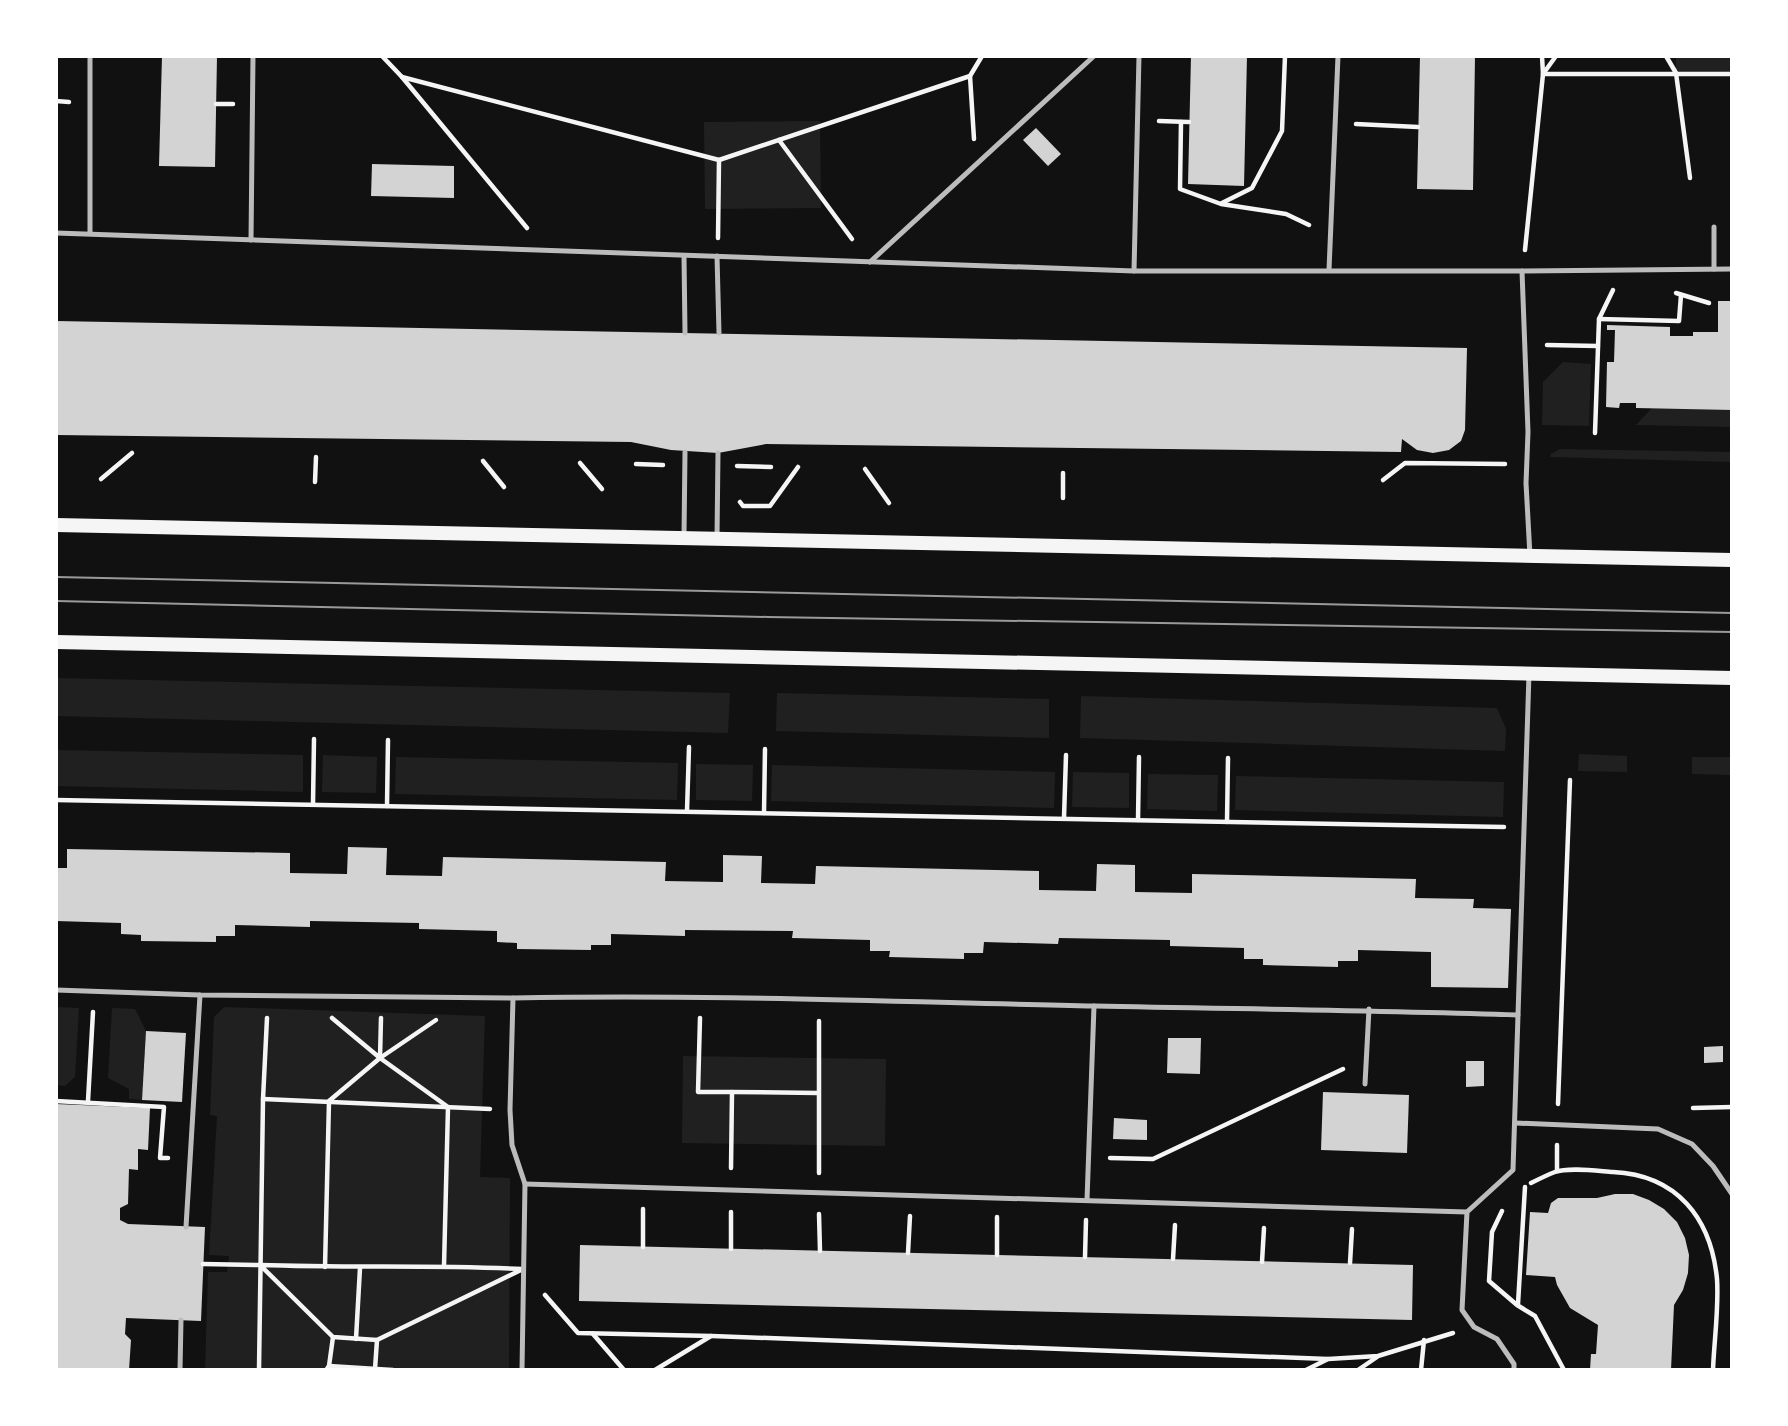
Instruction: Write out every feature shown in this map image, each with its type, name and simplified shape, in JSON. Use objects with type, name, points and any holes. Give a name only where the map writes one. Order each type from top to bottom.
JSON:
[{"type":"main road","points":[[56,525],[1732,560]]},
{"type":"main road","points":[[56,642],[1732,678]]},
{"type":"lane","points":[[90,56],[90,233]]},
{"type":"lane","points":[[251,240],[253,56]]},
{"type":"lane","points":[[870,262],[1094,56]]},
{"type":"lane","points":[[1134,271],[1139,56]]},
{"type":"lane","points":[[1329,270],[1338,56]]},
{"type":"lane","points":[[1714,227],[1714,269]]},
{"type":"lane","points":[[56,233],[1134,271],[1732,270]]},
{"type":"lane","points":[[684,256],[685,333]]},
{"type":"lane","points":[[717,256],[719,333]]},
{"type":"lane","points":[[1522,271],[1527,464],[1525,483],[1530,556]]},
{"type":"lane","points":[[684,538],[685,452]]},
{"type":"lane","points":[[717,538],[718,453]]},
{"type":"lane","points":[[525,1184],[1467,1212],[1513,1170],[1529,673]]},
{"type":"lane","points":[[56,989],[200,995],[819,998],[1094,1006],[1369,1009],[1518,1015]]},
{"type":"lane","points":[[186,1227],[200,995]]},
{"type":"lane","points":[[513,998],[510,1110],[512,1145],[525,1184],[522,1370]]},
{"type":"lane","points":[[1087,1200],[1094,1006]]},
{"type":"lane","points":[[1365,1084],[1369,1009]]},
{"type":"lane","points":[[1516,1123],[1658,1129],[1692,1144],[1713,1166],[1732,1194]]},
{"type":"lane","points":[[1467,1212],[1462,1311],[1474,1327],[1497,1339],[1514,1364],[1514,1370]]},
{"type":"lane","points":[[180,1370],[181,1320]]},
{"type":"path","points":[[382,56],[402,76],[545,251]]},
{"type":"path","points":[[976,164],[970,76],[982,56]]},
{"type":"path","points":[[1222,204],[1252,188],[1282,131],[1285,56]]},
{"type":"path","points":[[1522,271],[1543,74],[1542,56]]},
{"type":"path","points":[[1543,74],[1556,56]]},
{"type":"path","points":[[1666,56],[1676,74],[1690,178]]},
{"type":"path","points":[[1543,74],[1732,74]]},
{"type":"path","points":[[402,76],[719,160],[970,76]]},
{"type":"path","points":[[1137,121],[1189,122]]},
{"type":"path","points":[[1181,122],[1180,189],[1222,204],[1286,214],[1330,234]]},
{"type":"path","points":[[1335,124],[1418,127]]},
{"type":"path","points":[[779,140],[870,262]]},
{"type":"path","points":[[717,256],[719,160]]},
{"type":"path","points":[[1595,433],[1599,319],[1624,270]]},
{"type":"path","points":[[1670,291],[1709,303]]},
{"type":"path","points":[[1599,319],[1679,321],[1681,295]]},
{"type":"path","points":[[1525,345],[1598,346]]},
{"type":"path","points":[[100,479],[132,453]]},
{"type":"path","points":[[315,482],[316,457]]},
{"type":"path","points":[[483,461],[504,487]]},
{"type":"path","points":[[580,463],[602,489]]},
{"type":"path","points":[[1383,481],[1405,463],[1527,464]]},
{"type":"path","points":[[733,475],[733,466],[771,467]]},
{"type":"path","points":[[738,500],[744,506],[770,506],[797,467]]},
{"type":"path","points":[[865,469],[889,502]]},
{"type":"path","points":[[1063,473],[1063,498]]},
{"type":"path","points":[[313,804],[314,739]]},
{"type":"path","points":[[387,806],[388,740]]},
{"type":"path","points":[[687,811],[689,747]]},
{"type":"path","points":[[764,813],[765,749]]},
{"type":"path","points":[[1064,818],[1066,755]]},
{"type":"path","points":[[1138,820],[1139,757]]},
{"type":"path","points":[[1227,822],[1228,758]]},
{"type":"path","points":[[1557,1171],[1570,780]]},
{"type":"path","points":[[56,800],[1524,827]]},
{"type":"path","points":[[88,1101],[95,990]]},
{"type":"path","points":[[259,1370],[263,1099],[269,994]]},
{"type":"path","points":[[304,995],[380,1058],[448,1107]]},
{"type":"path","points":[[380,1058],[382,996]]},
{"type":"path","points":[[701,996],[698,1092],[818,1093]]},
{"type":"path","points":[[325,1267],[329,1101],[380,1058],[470,997]]},
{"type":"path","points":[[819,998],[820,1251]]},
{"type":"path","points":[[1090,1158],[1153,1158],[1366,1058]]},
{"type":"path","points":[[731,1249],[732,1092]]},
{"type":"path","points":[[263,1099],[510,1110]]},
{"type":"path","points":[[56,1101],[164,1107],[160,1158],[188,1160]]},
{"type":"path","points":[[444,1266],[448,1107]]},
{"type":"path","points":[[1693,1108],[1732,1107]]},
{"type":"path","points":[[1518,1193],[1526,1186],[1557,1171],[1628,1173],[1661,1182],[1684,1198],[1697,1216],[1710,1245],[1717,1280],[1713,1370]]},
{"type":"path","points":[[1517,1305],[1526,1186]]},
{"type":"path","points":[[643,1188],[643,1247]]},
{"type":"path","points":[[908,1253],[910,1195]]},
{"type":"path","points":[[996,1255],[997,1198]]},
{"type":"path","points":[[1085,1257],[1087,1200]]},
{"type":"path","points":[[1173,1259],[1175,1203]]},
{"type":"path","points":[[1262,1262],[1265,1206]]},
{"type":"path","points":[[1350,1263],[1352,1208]]},
{"type":"path","points":[[1503,1208],[1492,1232],[1489,1281],[1517,1305],[1535,1316],[1564,1370]]},
{"type":"path","points":[[203,1264],[523,1269],[531,1278]]},
{"type":"path","points":[[260,1265],[332,1337],[377,1340],[523,1269]]},
{"type":"path","points":[[356,1339],[360,1268]]},
{"type":"path","points":[[539,1287],[578,1334],[712,1336],[1328,1360],[1378,1356],[1474,1327]]},
{"type":"path","points":[[593,1334],[624,1370]]},
{"type":"path","points":[[655,1370],[712,1336]]},
{"type":"path","points":[[332,1337],[327,1368],[393,1370]]},
{"type":"path","points":[[375,1369],[377,1340]]},
{"type":"path","points":[[1421,1370],[1424,1340]]},
{"type":"path","points":[[1358,1370],[1378,1356]]},
{"type":"path","points":[[1306,1370],[1328,1360]]},
{"type":"shaded area","points":[[1676,56],[1732,56],[1732,74],[1676,73]]},
{"type":"shaded area","points":[[820,121],[821,208],[705,209],[704,122]]},
{"type":"shaded area","points":[[1563,362],[1591,364],[1589,426],[1542,425],[1543,382]]},
{"type":"shaded area","points":[[1652,408],[1732,410],[1732,427],[1636,425]]},
{"type":"shaded area","points":[[1560,449],[1732,452],[1732,462],[1550,457]]},
{"type":"shaded area","points":[[56,678],[730,693],[728,733],[56,716]]},
{"type":"shaded area","points":[[777,693],[1049,699],[1049,738],[776,731]]},
{"type":"shaded area","points":[[1081,696],[1497,708],[1506,729],[1505,751],[1080,738]]},
{"type":"shaded area","points":[[56,750],[303,755],[303,792],[56,786]]},
{"type":"shaded area","points":[[1579,754],[1627,756],[1627,772],[1578,771]]},
{"type":"shaded area","points":[[323,755],[377,757],[376,793],[322,792]]},
{"type":"shaded area","points":[[396,757],[678,763],[677,800],[395,794]]},
{"type":"shaded area","points":[[1692,757],[1732,757],[1732,775],[1692,774]]},
{"type":"shaded area","points":[[696,764],[753,765],[752,801],[696,800]]},
{"type":"shaded area","points":[[772,765],[1055,772],[1054,808],[771,801]]},
{"type":"shaded area","points":[[1073,772],[1129,773],[1129,808],[1072,807]]},
{"type":"shaded area","points":[[1148,774],[1218,775],[1217,811],[1147,809]]},
{"type":"shaded area","points":[[1236,776],[1504,782],[1503,817],[1235,810]]},
{"type":"shaded area","points":[[56,1007],[79,1008],[75,1077],[65,1086],[56,1085]]},
{"type":"shaded area","points":[[224,1007],[485,1016],[480,1177],[510,1178],[509,1370],[205,1370],[208,1272],[227,1272],[229,1256],[209,1255],[217,1116],[210,1115],[214,1017]]},
{"type":"shaded area","points":[[112,1008],[135,1009],[146,1031],[142,1100],[129,1099],[129,1089],[108,1078]]},
{"type":"shaded area","points":[[683,1056],[886,1059],[885,1146],[682,1143]]},
{"type":"building","points":[[162,56],[217,56],[215,167],[159,166]]},
{"type":"building","points":[[1191,56],[1247,56],[1244,186],[1188,184]]},
{"type":"building","points":[[1420,56],[1475,56],[1473,190],[1417,189]]},
{"type":"building","points":[[1036,128],[1061,154],[1048,166],[1023,140]]},
{"type":"building","points":[[372,164],[454,166],[454,198],[371,196]]},
{"type":"building","points":[[1718,301],[1732,301],[1732,410],[1636,408],[1636,403],[1620,403],[1619,408],[1606,407],[1607,362],[1614,362],[1615,330],[1607,330],[1607,325],[1670,327],[1670,336],[1718,332]]},
{"type":"building","points":[[56,321],[1467,348],[1465,430],[1461,441],[1449,450],[1433,453],[1417,450],[1402,439],[1401,452],[766,444],[718,453],[671,450],[631,442],[56,435]]},
{"type":"building","points":[[348,847],[387,848],[386,875],[442,876],[443,857],[666,862],[665,881],[723,882],[723,855],[762,856],[761,883],[815,884],[816,866],[1039,871],[1039,890],[1096,891],[1097,864],[1135,865],[1135,892],[1192,893],[1192,874],[1416,879],[1415,898],[1474,899],[1473,908],[1511,909],[1508,988],[1431,987],[1431,952],[1358,950],[1358,961],[1338,961],[1338,967],[1263,965],[1263,959],[1244,959],[1244,948],[1170,946],[1170,940],[1059,938],[1058,944],[984,942],[983,953],[964,953],[964,959],[889,957],[890,951],[870,951],[870,940],[792,938],[793,931],[685,930],[685,936],[611,934],[611,945],[591,945],[591,950],[517,949],[517,943],[497,942],[497,931],[419,929],[419,923],[310,921],[310,927],[235,925],[235,936],[216,936],[216,942],[141,941],[141,935],[121,934],[121,923],[56,921],[56,868],[67,868],[67,849],[290,853],[290,873],[347,874]]},
{"type":"building","points":[[146,1031],[186,1033],[182,1102],[142,1100]]},
{"type":"building","points":[[1168,1038],[1201,1038],[1200,1074],[1167,1073]]},
{"type":"building","points":[[1723,1046],[1723,1062],[1704,1063],[1704,1047]]},
{"type":"building","points":[[1466,1061],[1484,1061],[1484,1086],[1466,1087]]},
{"type":"building","points":[[1323,1092],[1409,1095],[1407,1153],[1321,1150]]},
{"type":"building","points":[[56,1104],[150,1108],[148,1150],[138,1149],[138,1170],[129,1169],[128,1204],[120,1208],[120,1220],[128,1224],[205,1227],[201,1321],[126,1318],[125,1334],[131,1340],[129,1370],[56,1370]]},
{"type":"building","points":[[1114,1118],[1147,1120],[1147,1140],[1113,1139]]},
{"type":"building","points":[[1633,1194],[1664,1209],[1677,1222],[1685,1238],[1689,1255],[1688,1273],[1683,1290],[1674,1305],[1671,1370],[1590,1370],[1591,1354],[1596,1354],[1598,1325],[1570,1308],[1555,1277],[1526,1275],[1530,1212],[1548,1213],[1551,1203],[1558,1198],[1597,1198]]},
{"type":"building","points":[[580,1245],[1413,1265],[1412,1320],[579,1301]]},
{"type":"tram line","points":[[56,577],[1732,613]]},
{"type":"tram line","points":[[56,601],[768,617],[1732,632]]}]
